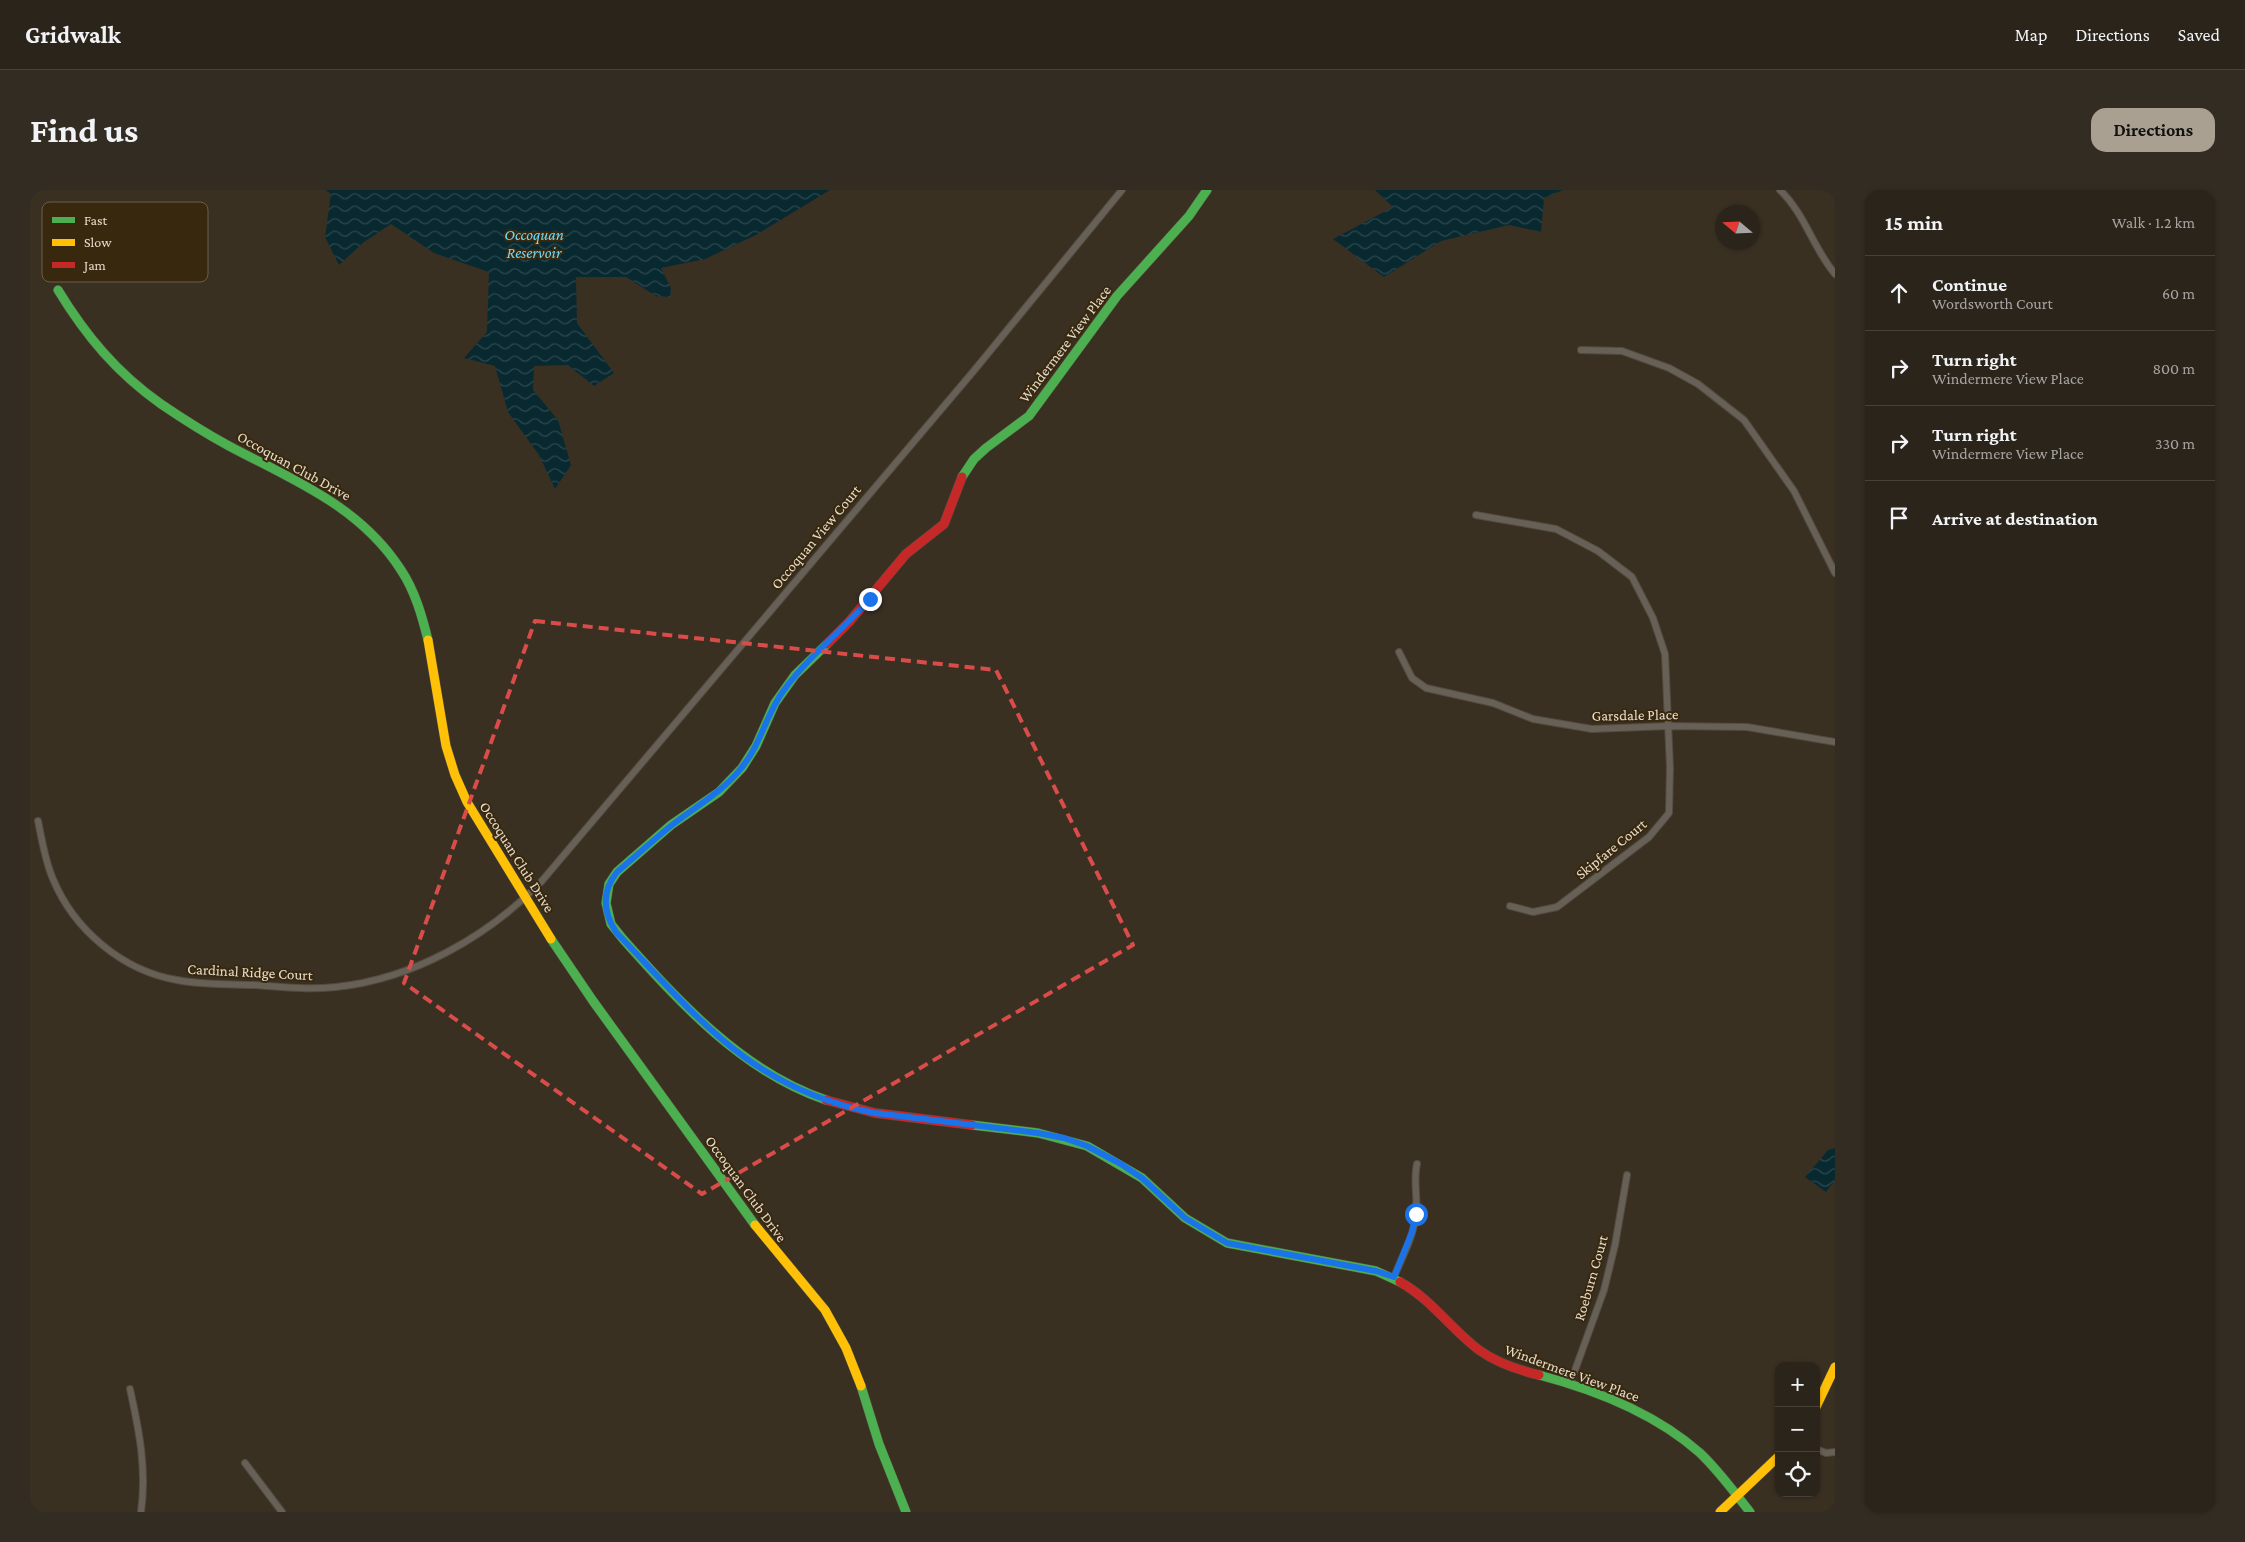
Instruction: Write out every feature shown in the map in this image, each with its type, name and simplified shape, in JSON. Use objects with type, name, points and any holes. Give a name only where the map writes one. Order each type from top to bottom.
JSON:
[{"type":"street","name":"Occoquan View Court","points":[[526,898],[972,373],[1122,190]]},
{"type":"street","name":"Windermere View Place","points":[[1207,190],[1189,216],[1117,296],[1029,416],[974,459],[961,479],[944,524],[906,554],[849,622],[796,675],[774,703],[756,746],[742,768],[719,792],[671,825],[617,872],[606,890],[606,912],[616,932],[713,1033],[750,1063],[798,1090],[848,1108],[875,1113],[1038,1133],[1064,1138],[1087,1146],[1121,1164],[1142,1178],[1185,1218],[1227,1243],[1376,1271],[1394,1277],[1416,1291],[1481,1352],[1511,1368],[1570,1384],[1637,1411],[1663,1425],[1702,1456],[1750,1512]]},
{"type":"street","points":[[1780,190],[1796,208],[1822,258],[1835,274]]},
{"type":"street","name":"Occoquan Club Drive","points":[[58,290],[93,343],[114,366],[143,391],[206,433],[332,501],[360,521],[385,547],[412,590],[427,630],[446,747],[458,783],[467,802],[526,898],[593,1001],[765,1239],[785,1264],[806,1285],[831,1320],[852,1363],[876,1434],[906,1512]]},
{"type":"street","points":[[1580,350],[1622,350],[1669,368],[1698,384],[1744,420],[1794,491],[1835,573]]},
{"type":"street","name":"Skipfare Court","points":[[1476,515],[1556,529],[1598,551],[1632,577],[1653,618],[1665,654],[1669,726],[1669,813],[1649,837],[1557,906],[1533,912],[1510,906]]},
{"type":"street","name":"Garsdale Place","points":[[1399,652],[1412,678],[1426,688],[1493,703],[1533,719],[1592,729],[1669,726],[1747,726],[1835,742]]},
{"type":"street","name":"Cardinal Ridge Court","points":[[38,821],[53,880],[61,896],[80,923],[99,942],[125,961],[176,980],[313,988],[349,986],[377,980],[419,966],[446,952],[512,910],[526,898]]},
{"type":"street","points":[[1394,1277],[1414,1227],[1416,1208],[1414,1177],[1417,1164]]},
{"type":"street","name":"Roeburn Court","points":[[1570,1384],[1604,1290],[1615,1245],[1626,1176]]},
{"type":"street","points":[[1820,1399],[1835,1367]]},
{"type":"street","points":[[130,1389],[140,1434],[144,1464],[144,1492],[141,1512]]},
{"type":"street","points":[[1820,1450],[1826,1453],[1835,1452]]},
{"type":"street","points":[[1720,1512],[1737,1498],[1775,1460]]},
{"type":"street","points":[[245,1463],[282,1512]]},
{"type":"highlighted area","points":[[535,621],[996,670],[1133,945],[702,1194],[404,983]]},
{"type":"water","name":"Occoquan Reservoir","points":[[325,190],[830,190],[756,235],[705,259],[661,268],[671,288],[670,297],[656,296],[626,277],[576,277],[577,323],[614,373],[594,386],[568,365],[534,366],[533,390],[558,420],[571,465],[555,489],[539,455],[508,412],[495,366],[464,358],[487,332],[489,272],[434,253],[391,224],[364,242],[339,265],[325,237],[331,194]]},
{"type":"water","points":[[1375,190],[1563,190],[1544,198],[1541,232],[1509,225],[1441,241],[1384,277],[1333,239],[1393,207]]},
{"type":"water","points":[[1835,1148],[1835,1180],[1826,1192],[1805,1177],[1828,1150]]},
{"type":"traffic: fast","points":[[962,477],[974,459],[986,448],[1029,416],[1117,296],[1189,216],[1207,190]]},
{"type":"traffic: fast","points":[[58,290],[91,338],[116,366],[145,392],[169,410],[211,436],[324,497],[366,528],[384,548],[406,578],[418,604],[428,640]]},
{"type":"traffic: fast","points":[[826,1100],[796,1088],[767,1072],[740,1054],[690,1011],[611,924],[606,903],[609,884],[617,872],[671,825],[719,792],[742,768],[756,746],[775,703],[795,675],[827,644]]},
{"type":"traffic: fast","points":[[551,939],[593,1001],[755,1225]]},
{"type":"traffic: fast","points":[[972,1125],[1038,1133],[1087,1146],[1142,1178],[1185,1218],[1227,1243],[1376,1271],[1400,1282]]},
{"type":"traffic: fast","points":[[1539,1375],[1603,1396],[1664,1426],[1700,1453],[1750,1512]]},
{"type":"traffic: fast","points":[[861,1386],[879,1444],[906,1512]]},
{"type":"traffic: slow","points":[[428,640],[446,746],[455,775],[467,802],[551,939]]},
{"type":"traffic: slow","points":[[755,1225],[825,1310],[846,1348],[861,1386]]},
{"type":"traffic: slow","points":[[1820,1399],[1835,1367]]},
{"type":"traffic: slow","points":[[1720,1512],[1775,1460]]},
{"type":"traffic: jam","points":[[827,644],[849,622],[906,554],[944,524],[962,477]]},
{"type":"traffic: jam","points":[[826,1100],[875,1113],[972,1125]]},
{"type":"traffic: jam","points":[[1400,1282],[1431,1305],[1479,1350],[1508,1366],[1539,1375]]},
{"type":"route","points":[[870,599],[796,675],[774,703],[756,746],[742,768],[719,792],[671,825],[652,844],[617,872],[610,881],[606,890],[606,912],[616,932],[713,1033],[750,1063],[776,1079],[819,1099],[848,1108],[1038,1133],[1064,1138],[1087,1146],[1105,1154],[1142,1178],[1185,1218],[1210,1235],[1227,1243],[1376,1271],[1394,1277],[1414,1227],[1416,1214]]}]
